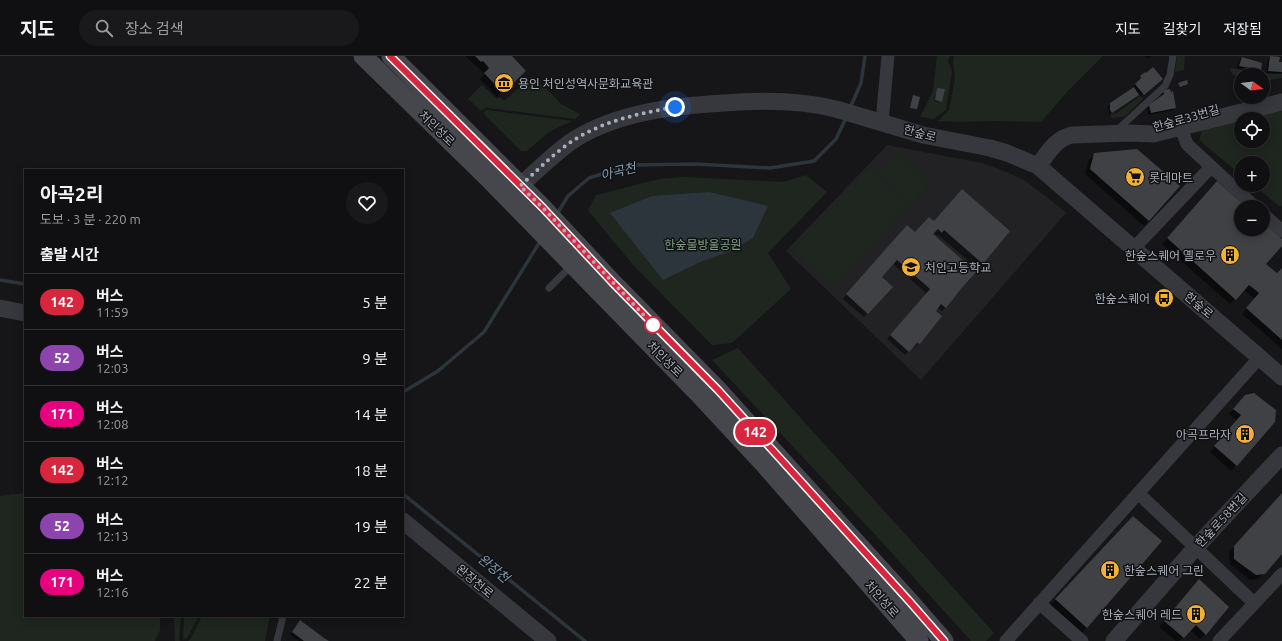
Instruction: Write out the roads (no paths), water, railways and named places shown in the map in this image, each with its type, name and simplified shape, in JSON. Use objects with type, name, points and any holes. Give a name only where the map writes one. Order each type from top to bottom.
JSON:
[{"type":"main road","name":"처인성로","points":[[363,56],[533,224],[570,254],[612,282],[718,390],[944,641]]},
{"type":"main road","name":"처인성로","points":[[390,56],[543,208],[570,254],[764,464],[919,641]]},
{"type":"street","points":[[882,122],[888,56]]},
{"type":"street","name":"한숲로33번길","points":[[1138,133],[1170,120],[1282,92]]},
{"type":"street","name":"한숲로","points":[[511,202],[520,186],[575,139],[600,127],[650,112],[694,104],[765,101],[801,103],[839,109],[939,138],[990,148],[1007,153],[1038,166],[1282,377]]},
{"type":"street","name":"한숲로33번길","points":[[1038,166],[1053,146],[1062,138],[1072,135],[1153,134],[1282,102]]},
{"type":"street","points":[[1181,128],[1187,144],[1247,200]]},
{"type":"street","points":[[1133,249],[1211,167]]},
{"type":"street","points":[[1270,220],[1282,231]]},
{"type":"street","points":[[0,308],[24,313]]},
{"type":"street","points":[[1006,641],[1260,357]]},
{"type":"street","name":"한숲로58번길","points":[[1114,641],[1195,548],[1282,455]]},
{"type":"street","points":[[1138,493],[1254,604]]},
{"type":"street","name":"완장천로","points":[[404,522],[548,641]]},
{"type":"street","points":[[1219,641],[1282,574]]},
{"type":"street","points":[[1039,603],[1082,641]]},
{"type":"lane","points":[[1113,134],[1165,86],[1170,75],[1173,56]]},
{"type":"lane","points":[[550,288],[570,254]]},
{"type":"lane","points":[[277,641],[283,617]]},
{"type":"waterway","name":"아곡천","points":[[850,108],[861,83],[865,56]]},
{"type":"waterway","name":"아곡천","points":[[557,214],[568,196],[589,178],[631,165],[696,164],[770,168],[814,161],[836,139],[846,118]]},
{"type":"waterway","name":"아곡천","points":[[404,391],[438,371],[484,332],[541,240]]},
{"type":"waterway","name":"완장천","points":[[0,280],[24,284]]},
{"type":"waterway","name":"완장천","points":[[404,495],[585,641]]},
{"type":"place","name":"용인 처인성역사문화교육관","points":[[504,83]]},
{"type":"place","name":"롯데마트","points":[[1135,177]]},
{"type":"place","name":"한숲스퀘어 옐로우","points":[[1230,255]]},
{"type":"place","name":"처인고등학교","points":[[911,267]]},
{"type":"place","name":"한숲스퀘어","points":[[1164,298]]},
{"type":"place","name":"아곡프라자","points":[[1245,434]]},
{"type":"place","name":"한숲스퀘어 그린","points":[[1110,570]]},
{"type":"place","name":"한숲스퀘어 레드","points":[[1196,614]]},
{"type":"park label","name":"한숲물방울공원","points":[[703,244]]}]
